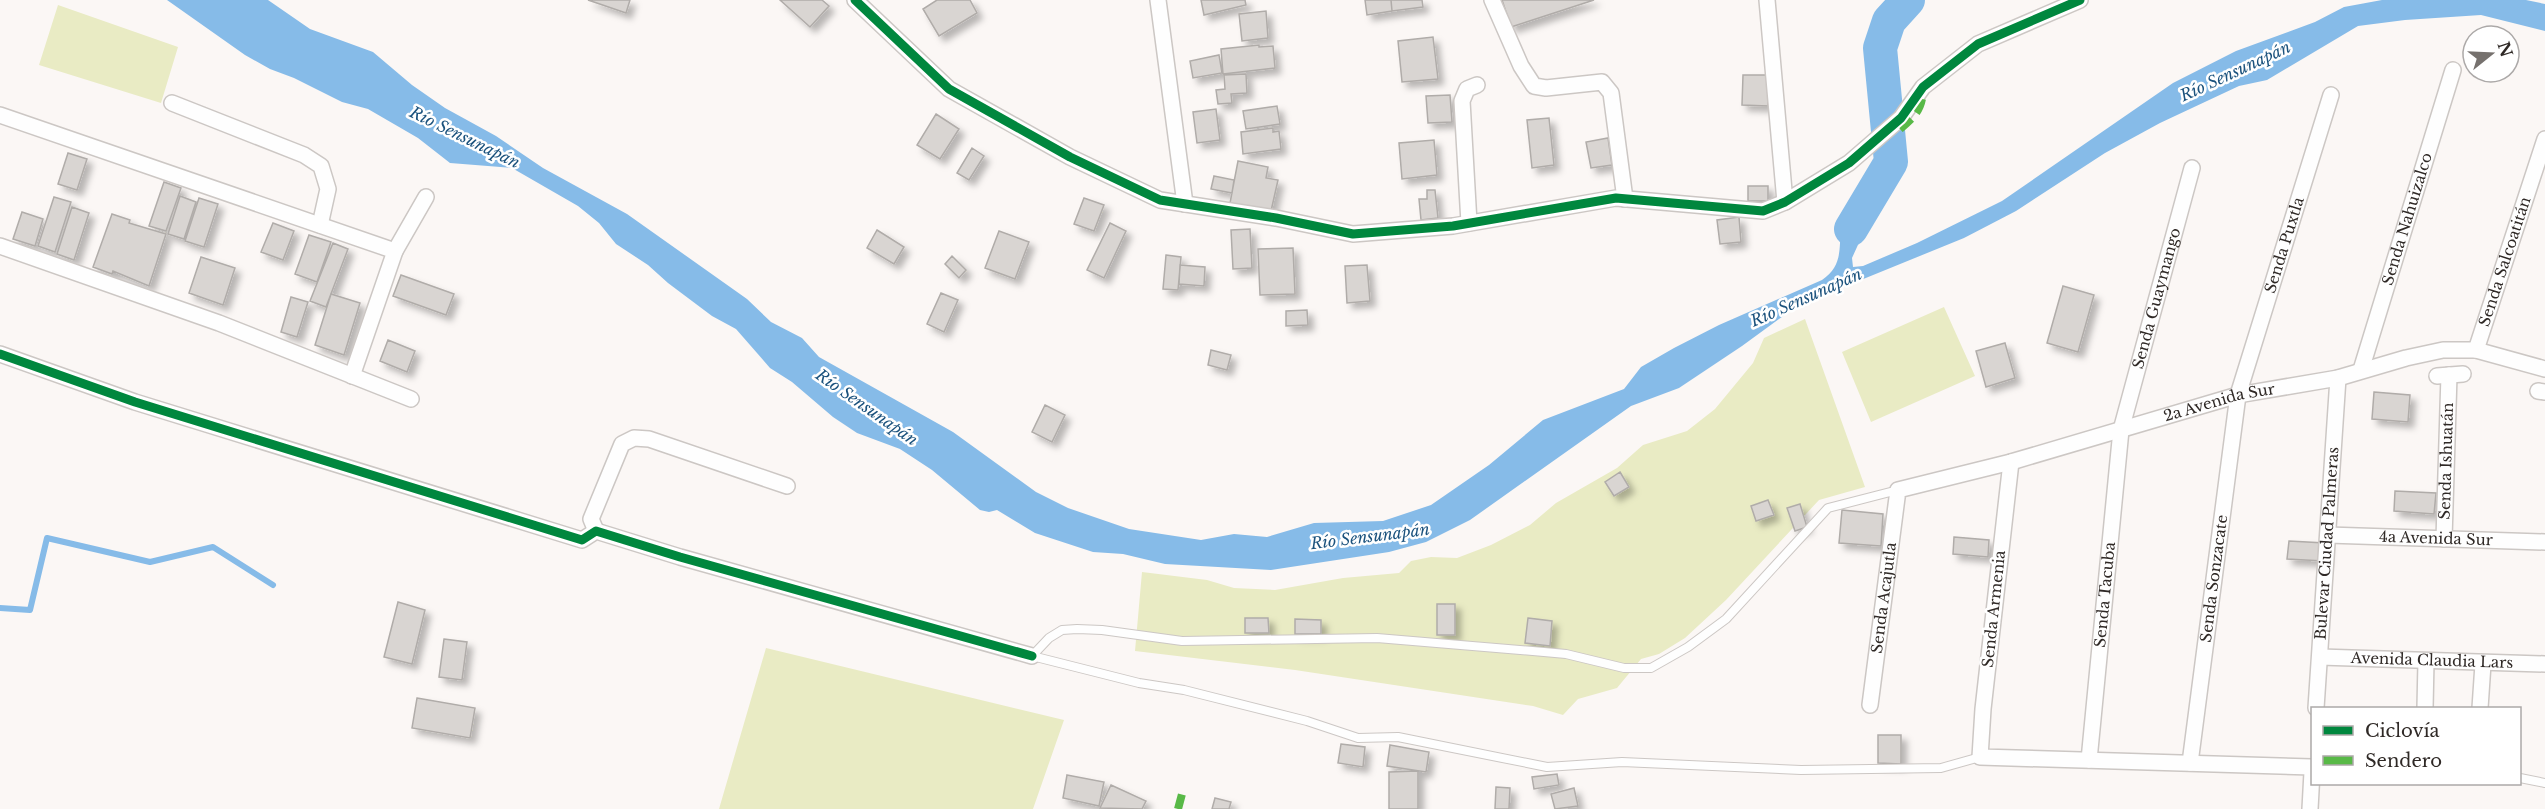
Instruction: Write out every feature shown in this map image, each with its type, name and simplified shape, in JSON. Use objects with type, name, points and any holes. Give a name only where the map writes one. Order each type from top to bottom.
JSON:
[{"type":"street","points":[[855,0],[949,89],[1070,157],[1160,200],[1276,218],[1353,234],[1469,223],[1616,198],[1763,211],[1785,202],[1849,163],[1901,118],[1923,87],[1978,44],[2080,0]]},
{"type":"street","points":[[1158,0],[1185,204]]},
{"type":"street","points":[[1492,0],[1521,66],[1534,86],[1546,88],[1602,82],[1611,93],[1625,199]]},
{"type":"street","points":[[1767,0],[1785,202]]},
{"type":"street","name":"Senda Nahuizalco","points":[[2361,370],[2453,70]]},
{"type":"street","points":[[1469,223],[1462,101],[1467,89],[1477,85]]},
{"type":"street","name":"Senda Puxtla","points":[[2238,395],[2331,95]]},
{"type":"street","points":[[172,104],[303,155],[321,166],[328,189],[320,225]]},
{"type":"street","points":[[0,115],[396,251]]},
{"type":"street","name":"Senda Salcoatitán","points":[[2476,350],[2545,139]]},
{"type":"street","name":"Senda Guaymango","points":[[2121,430],[2192,168]]},
{"type":"street","points":[[352,376],[396,251],[426,197]]},
{"type":"street","points":[[0,246],[219,323],[411,399]]},
{"type":"street","name":"2a Avenida Sur","points":[[1898,490],[2011,462],[2238,395],[2338,378],[2361,370],[2443,350],[2476,350],[2545,369]]},
{"type":"street","points":[[0,354],[135,402],[582,540],[596,531],[680,557],[1032,656]]},
{"type":"street","name":"Senda Ishuatán","points":[[2444,539],[2450,377]]},
{"type":"street","name":"Bulevar Ciudad Palmeras","points":[[2316,707],[2338,378]]},
{"type":"street","name":"Senda Sonzacate","points":[[2190,763],[2238,395]]},
{"type":"street","name":"Senda Tacuba","points":[[2089,760],[2121,430]]},
{"type":"street","points":[[596,531],[591,519],[622,444],[634,438],[649,439],[787,486]]},
{"type":"street","name":"Senda Armenia","points":[[1980,757],[1983,709],[2011,462]]},
{"type":"street","name":"Senda Acajutla","points":[[1870,705],[1898,490]]},
{"type":"street","name":"4a Avenida Sur","points":[[2328,535],[2545,542]]},
{"type":"street","name":"Avenida Claudia Lars","points":[[2320,657],[2483,664],[2545,664]]},
{"type":"street","points":[[2424,707],[2426,661]]},
{"type":"street","points":[[2480,707],[2483,664]]},
{"type":"street","points":[[1980,757],[2311,767]]},
{"type":"street","points":[[2310,809],[2312,785]]},
{"type":"lane","points":[[1898,490],[1828,508],[1726,620],[1688,647],[1651,668],[1624,668],[1566,654],[1377,638],[1182,641],[1077,629],[1062,630],[1049,638],[1032,656],[1139,684],[1184,690],[1359,738],[1398,737],[1547,767],[1622,762],[1801,770],[1941,768],[1980,757]]},
{"type":"lane","points":[[2521,778],[2545,783]]},
{"type":"green space","points":[[58,5],[178,47],[161,103],[39,65]]},
{"type":"green space","points":[[1944,307],[1975,376],[1871,422],[1842,352]]},
{"type":"green space","points":[[1805,319],[1865,487],[1819,500],[1726,600],[1685,638],[1659,654],[1641,659],[1617,688],[1578,699],[1563,715],[1533,706],[1295,670],[1135,651],[1142,572],[1207,580],[1234,588],[1275,590],[1343,578],[1399,573],[1411,561],[1431,557],[1457,558],[1491,545],[1530,525],[1556,503],[1617,468],[1643,445],[1687,431],[1715,409],[1753,363],[1764,338]]},
{"type":"green space","points":[[766,648],[1064,720],[1033,809],[719,809]]},
{"type":"water","name":"Río Sensunapán","points":[[167,0],[268,0],[310,29],[373,52],[412,85],[445,108],[496,136],[543,168],[627,214],[747,299],[771,322],[802,338],[819,357],[953,432],[1036,492],[1068,508],[1129,529],[1201,540],[1234,534],[1267,537],[1314,523],[1383,521],[1431,505],[1489,465],[1543,420],[1624,389],[1641,367],[1674,348],[1719,325],[1822,280],[1831,272],[1836,263],[1841,226],[1849,208],[1875,188],[1868,203],[1862,236],[1852,258],[1853,267],[1863,266],[1917,243],[2002,201],[2173,83],[2236,51],[2315,22],[2344,7],[2382,0],[2526,0],[2545,4],[2545,31],[2481,15],[2358,26],[2267,80],[2239,86],[2160,123],[2105,153],[2016,211],[1964,238],[1797,306],[1679,388],[1631,406],[1470,520],[1426,542],[1389,552],[1271,570],[1165,564],[1123,554],[1093,552],[1035,533],[997,510],[989,512],[980,510],[932,470],[900,449],[857,433],[833,417],[792,382],[770,368],[736,329],[712,316],[648,265],[616,244],[599,223],[578,206],[512,168],[450,163],[418,138],[368,109],[342,102],[245,55]]},
{"type":"building","points":[[588,0],[630,0],[626,13]]},
{"type":"building","points":[[780,0],[822,0],[829,6],[810,27]]},
{"type":"building","points":[[937,0],[970,0],[977,13],[939,36],[923,9]]},
{"type":"building","points":[[1201,0],[1245,0],[1246,5],[1204,15]]},
{"type":"building","points":[[1365,0],[1391,0],[1392,11],[1367,15]]},
{"type":"building","points":[[1391,0],[1422,0],[1423,7],[1392,11]]},
{"type":"building","points":[[1502,0],[1594,0],[1511,27]]},
{"type":"building","points":[[1266,11],[1268,38],[1242,41],[1239,14]]},
{"type":"building","points":[[1433,37],[1438,79],[1402,82],[1398,41]]},
{"type":"building","points":[[1259,45],[1259,47],[1273,46],[1275,68],[1223,74],[1221,49]]},
{"type":"building","points":[[1219,55],[1222,73],[1193,78],[1190,61]]},
{"type":"building","points":[[1246,74],[1247,93],[1231,94],[1232,103],[1218,104],[1216,90],[1225,89],[1224,75]]},
{"type":"building","points":[[1743,75],[1769,75],[1768,106],[1742,105]]},
{"type":"building","points":[[1450,95],[1452,122],[1428,123],[1426,96]]},
{"type":"building","points":[[1277,106],[1280,124],[1246,129],[1243,111]]},
{"type":"building","points":[[1216,109],[1220,140],[1197,143],[1193,112]]},
{"type":"building","points":[[936,114],[959,129],[940,159],[917,145]]},
{"type":"building","points":[[1549,118],[1554,165],[1532,168],[1527,120]]},
{"type":"building","points":[[1273,128],[1273,132],[1279,131],[1281,149],[1243,154],[1241,132]]},
{"type":"building","points":[[1608,138],[1612,165],[1591,168],[1586,142]]},
{"type":"building","points":[[1434,140],[1437,175],[1402,179],[1399,143]]},
{"type":"building","points":[[972,148],[984,156],[969,180],[957,173]]},
{"type":"building","points":[[68,153],[87,159],[77,190],[58,184]]},
{"type":"building","points":[[1238,161],[1268,167],[1266,178],[1278,180],[1271,211],[1230,203]]},
{"type":"building","points":[[1214,176],[1234,180],[1232,193],[1211,189]]},
{"type":"building","points":[[164,182],[181,188],[166,231],[149,226]]},
{"type":"building","points":[[1748,186],[1768,186],[1768,201],[1748,201]]},
{"type":"building","points":[[1427,190],[1435,190],[1438,218],[1421,220],[1419,199],[1427,199]]},
{"type":"building","points":[[180,196],[196,202],[184,239],[168,234]]},
{"type":"building","points":[[54,197],[71,202],[55,252],[38,246]]},
{"type":"building","points":[[199,198],[218,204],[204,247],[185,241]]},
{"type":"building","points":[[1084,198],[1104,205],[1094,231],[1074,224]]},
{"type":"building","points":[[72,207],[89,213],[74,260],[57,254]]},
{"type":"building","points":[[22,212],[43,219],[35,246],[13,239]]},
{"type":"building","points":[[112,214],[130,220],[129,223],[166,234],[149,286],[113,271],[112,274],[93,267]]},
{"type":"building","points":[[1739,217],[1741,242],[1720,244],[1717,220]]},
{"type":"building","points":[[273,223],[294,231],[283,260],[261,252]]},
{"type":"building","points":[[1110,223],[1126,231],[1104,278],[1087,270]]},
{"type":"building","points":[[1250,229],[1252,268],[1233,269],[1231,230]]},
{"type":"building","points":[[877,230],[904,247],[894,264],[867,248]]},
{"type":"building","points":[[999,231],[1029,242],[1015,279],[985,268]]},
{"type":"building","points":[[309,235],[331,242],[317,282],[295,274]]},
{"type":"building","points":[[333,243],[348,249],[326,307],[310,301]]},
{"type":"building","points":[[1293,248],[1295,294],[1260,295],[1258,249]]},
{"type":"building","points":[[1166,255],[1181,257],[1178,290],[1163,289]]},
{"type":"building","points":[[952,256],[966,270],[959,278],[945,264]]},
{"type":"building","points":[[201,257],[235,268],[223,305],[189,293]]},
{"type":"building","points":[[1180,265],[1205,267],[1204,286],[1179,284]]},
{"type":"building","points":[[1367,265],[1370,301],[1347,303],[1345,266]]},
{"type":"building","points":[[401,275],[454,294],[446,315],[393,296]]},
{"type":"building","points":[[2063,286],[2094,295],[2078,352],[2047,343]]},
{"type":"building","points":[[941,293],[958,300],[944,332],[927,324]]},
{"type":"building","points":[[331,294],[360,303],[344,355],[315,345]]},
{"type":"building","points":[[291,297],[308,302],[297,337],[281,332]]},
{"type":"building","points":[[1307,310],[1308,325],[1286,326],[1286,311]]},
{"type":"building","points":[[388,340],[415,351],[407,372],[380,361]]},
{"type":"building","points":[[2005,343],[2015,378],[1986,387],[1976,351]]},
{"type":"building","points":[[1211,350],[1231,355],[1227,370],[1208,365]]},
{"type":"building","points":[[2374,392],[2410,395],[2408,422],[2372,419]]},
{"type":"building","points":[[1045,405],[1065,415],[1052,442],[1032,432]]},
{"type":"building","points":[[1620,472],[1629,487],[1614,496],[1605,482]]},
{"type":"building","points":[[2395,491],[2436,493],[2434,514],[2394,511]]},
{"type":"building","points":[[1768,500],[1774,515],[1756,521],[1751,506]]},
{"type":"building","points":[[1800,504],[1807,527],[1795,531],[1787,508]]},
{"type":"building","points":[[1842,510],[1883,514],[1881,546],[1839,543]]},
{"type":"building","points":[[1954,537],[1989,540],[1988,557],[1953,554]]},
{"type":"building","points":[[2289,541],[2325,543],[2324,561],[2287,559]]},
{"type":"building","points":[[398,602],[425,610],[412,664],[384,657]]},
{"type":"building","points":[[1437,604],[1455,604],[1455,635],[1437,635]]},
{"type":"building","points":[[1245,618],[1268,618],[1269,633],[1245,633]]},
{"type":"building","points":[[1528,618],[1552,621],[1550,646],[1525,643]]},
{"type":"building","points":[[1295,619],[1321,620],[1321,634],[1295,634]]},
{"type":"building","points":[[444,639],[467,642],[462,680],[439,677]]},
{"type":"building","points":[[417,698],[475,708],[470,738],[412,728]]},
{"type":"building","points":[[1878,735],[1901,735],[1901,764],[1878,763]]},
{"type":"building","points":[[1341,744],[1365,747],[1363,767],[1338,763]]},
{"type":"building","points":[[1390,745],[1429,752],[1426,772],[1387,766]]},
{"type":"building","points":[[1418,771],[1418,809],[1389,809],[1389,772]]},
{"type":"building","points":[[1557,774],[1559,785],[1534,789],[1532,777]]},
{"type":"building","points":[[1067,775],[1104,782],[1099,806],[1063,798]]},
{"type":"building","points":[[1111,785],[1146,801],[1142,809],[1100,808]]},
{"type":"building","points":[[1496,787],[1510,788],[1509,809],[1495,809]]},
{"type":"building","points":[[1574,788],[1578,806],[1555,809],[1551,794]]},
{"type":"building","points":[[1215,798],[1231,802],[1229,809],[1212,809]]},
{"type":"waterway","points":[[1851,229],[1891,162],[1880,48],[1889,21],[1908,0]]},
{"type":"waterway","points":[[0,608],[30,610],[47,538],[150,562],[213,547],[273,585]]},
{"type":"marked path","points":[[1900,129],[1917,112],[1923,90]]},
{"type":"marked path","points":[[1178,809],[1182,794]]},
{"type":"cycle path","points":[[855,0],[949,89],[1070,157],[1160,200],[1276,218],[1353,234],[1453,226],[1616,198],[1763,211],[1785,202],[1849,163],[1901,118],[1923,87],[1978,44],[2080,0]]},
{"type":"cycle path","points":[[0,354],[135,402],[582,540],[596,531],[680,557],[1032,656]]}]
